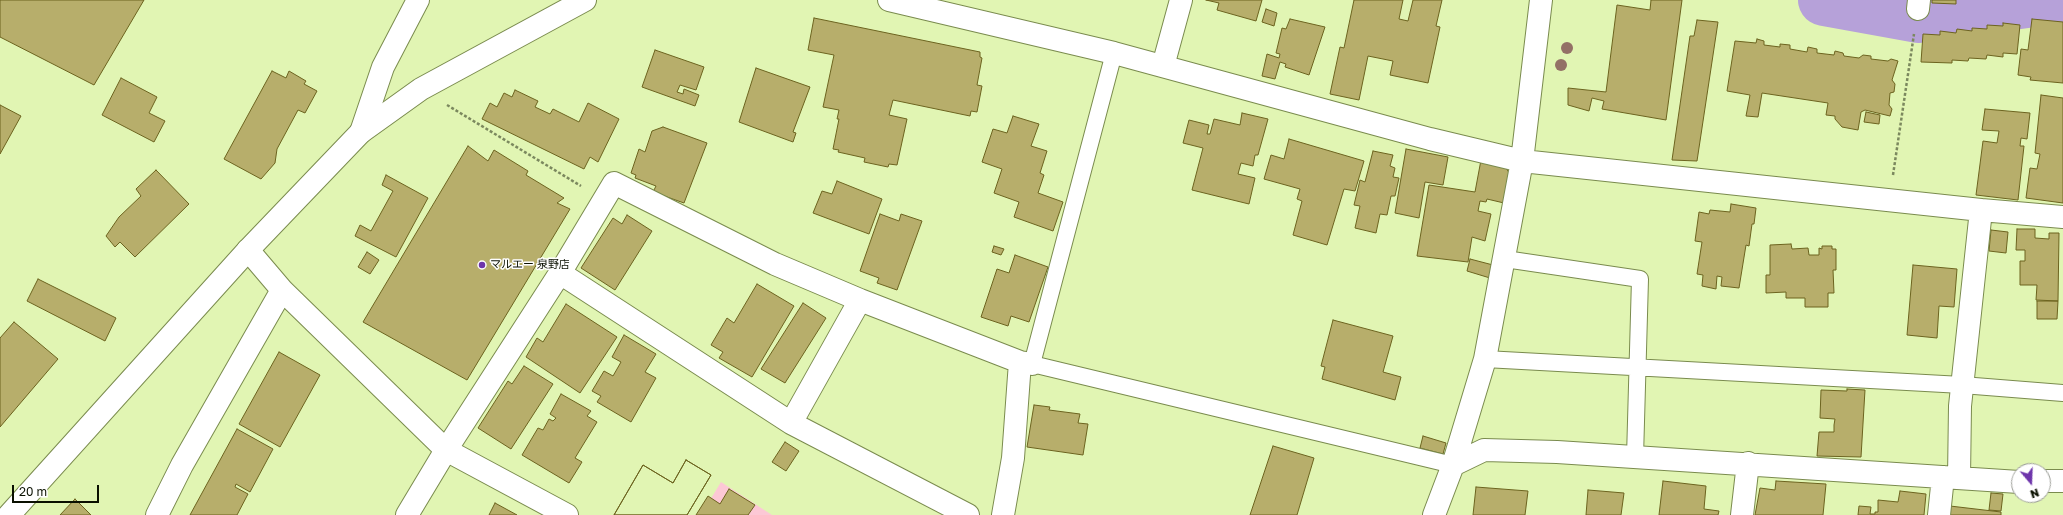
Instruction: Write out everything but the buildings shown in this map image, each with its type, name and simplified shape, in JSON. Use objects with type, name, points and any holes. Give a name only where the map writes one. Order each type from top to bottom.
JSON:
[{"type":"street","points":[[361,132],[382,67],[418,0]]},
{"type":"street","points":[[9,515],[248,250],[361,132],[421,89],[585,0]]},
{"type":"street","points":[[889,0],[1114,53],[1430,140],[1522,161],[1981,210],[2063,217]]},
{"type":"street","points":[[1163,66],[1181,0]]},
{"type":"street","points":[[1434,515],[1453,465],[1485,359],[1505,259],[1522,161],[1541,0]]},
{"type":"street","points":[[407,515],[446,450],[560,273],[614,183],[775,264],[860,300],[1026,363],[1013,458],[1003,515]]},
{"type":"street","points":[[1939,515],[1951,477],[1981,210]]},
{"type":"street","points":[[248,250],[282,290],[446,450],[567,515]]},
{"type":"street","points":[[560,273],[791,423],[968,515]]},
{"type":"street","points":[[157,515],[182,465],[282,290]]},
{"type":"street","points":[[791,423],[860,300]]},
{"type":"street","points":[[1453,465],[1484,450],[1748,463],[2011,481]]},
{"type":"street","points":[[1742,515],[1748,463]]},
{"type":"street","points":[[2051,481],[2063,481]]},
{"type":"lane","points":[[1114,53],[1026,363],[1453,465]]},
{"type":"lane","points":[[1505,259],[1640,279],[1635,457]]},
{"type":"lane","points":[[1485,359],[1962,385],[2063,394]]},
{"type":"path","points":[[1889,199],[1917,12]]},
{"type":"path","points":[[421,89],[604,200]]},
{"type":"shaded area","points":[[721,482],[772,515],[701,515]]},
{"type":"waterway","points":[[1824,0],[1918,17],[2034,1],[2063,5]]},
{"type":"place","name":"マルエー 泉野店","points":[[482,265]]}]
